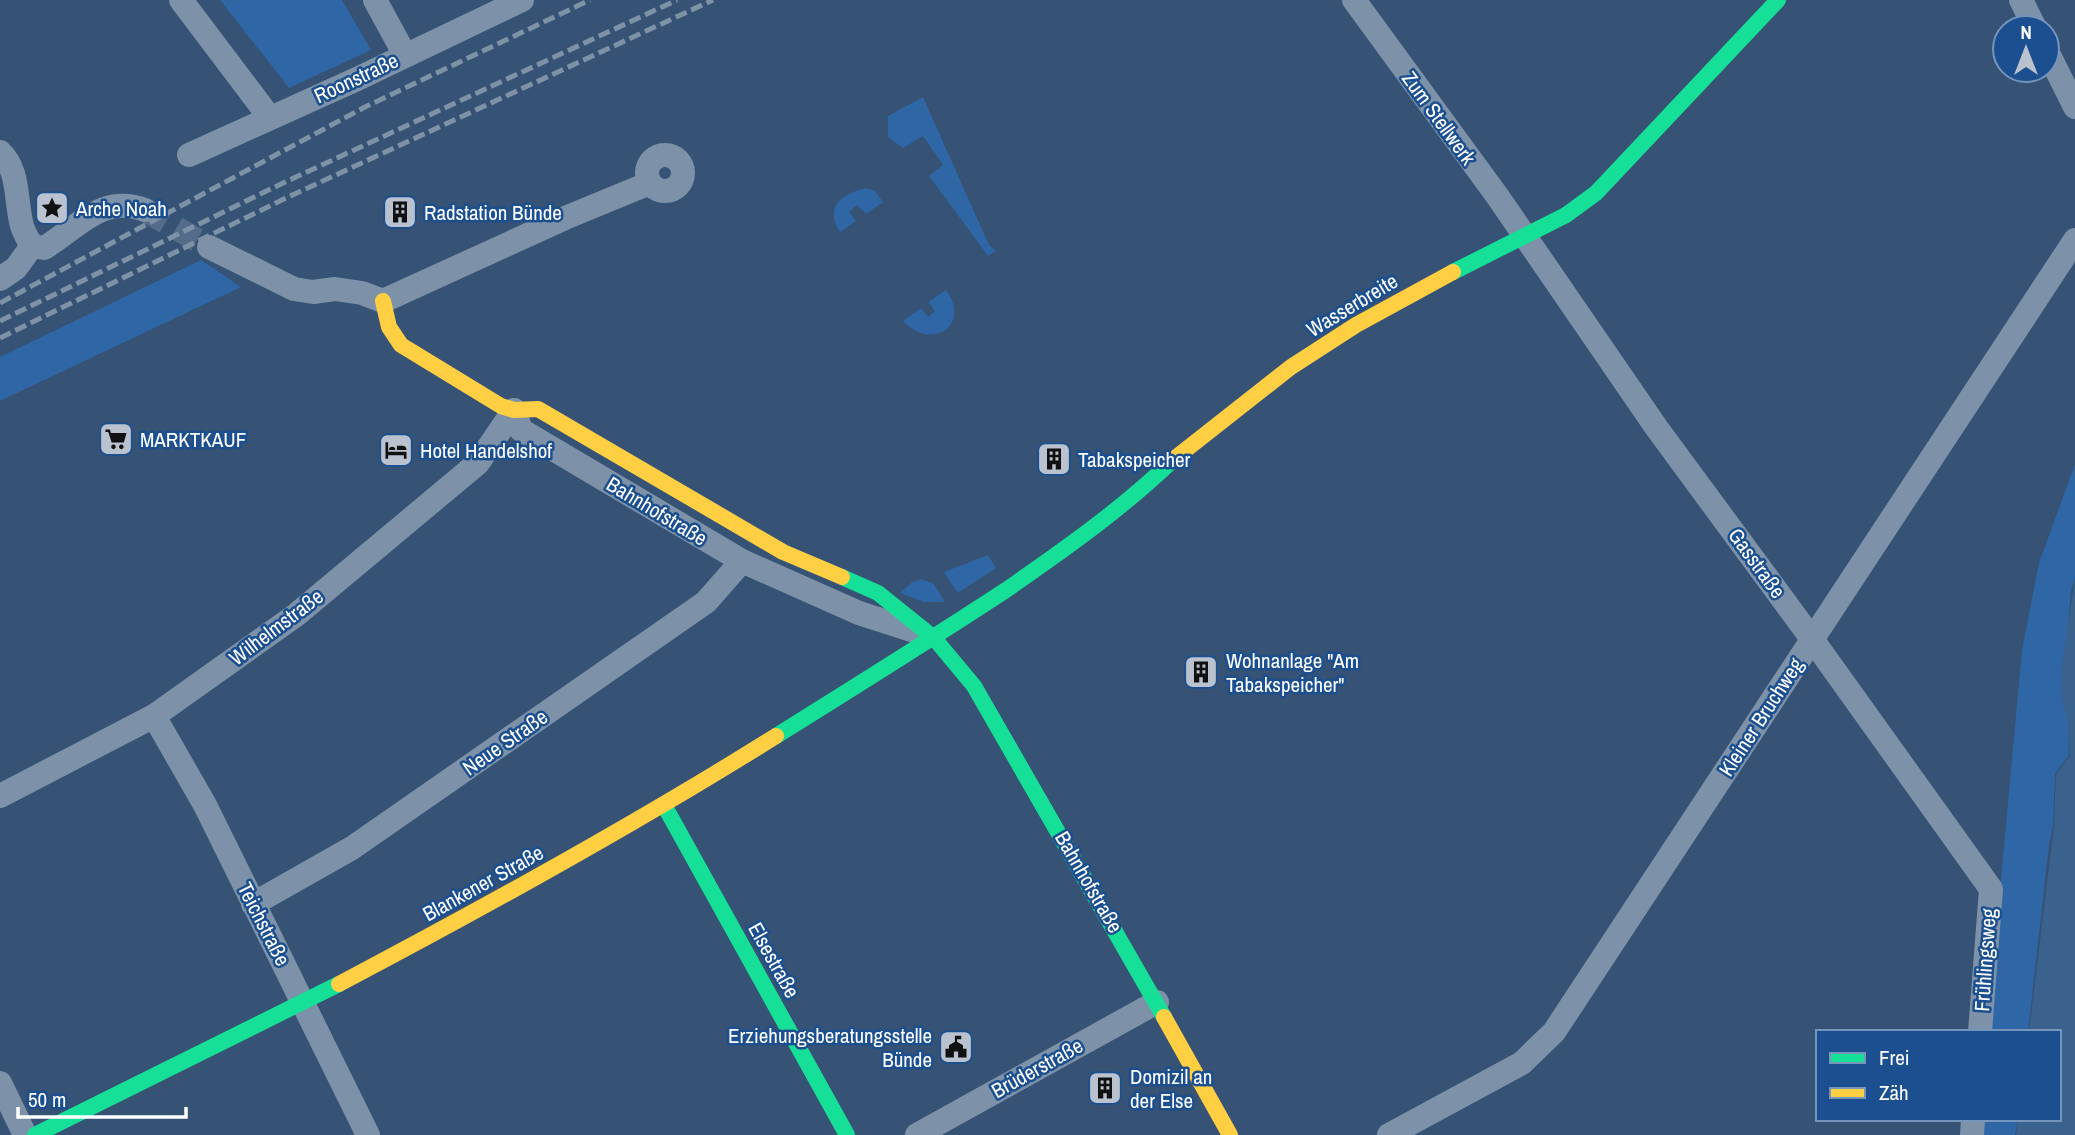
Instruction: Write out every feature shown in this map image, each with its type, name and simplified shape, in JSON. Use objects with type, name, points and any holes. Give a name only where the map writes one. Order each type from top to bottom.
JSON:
[{"type":"main road","name":"Wasserbreite","points":[[934,638],[1079,540],[1143,489],[1179,454],[1291,367],[1356,325],[1444,276],[1566,215],[1596,193],[1778,0]]},
{"type":"main road","name":"Bahnhofstraße","points":[[383,301],[389,327],[401,345],[501,406],[514,410],[538,409],[783,552],[878,593],[934,638],[974,686],[1157,1002],[1230,1135]]},
{"type":"main road","name":"Blankener Straße","points":[[35,1135],[303,1003],[494,902],[664,804],[934,638]]},
{"type":"main road","name":"Elsestraße","points":[[664,804],[847,1135]]},
{"type":"street","points":[[181,0],[270,118]]},
{"type":"street","points":[[374,0],[405,55]]},
{"type":"street","name":"Roonstraße","points":[[189,155],[522,0]]},
{"type":"street","name":"Zum Stellwerk","points":[[1354,0],[1524,236]]},
{"type":"street","points":[[2061,79],[2075,107]]},
{"type":"street","points":[[0,152],[9,160],[22,228],[32,246]]},
{"type":"street","points":[[209,247],[294,289],[349,291],[383,301],[565,218],[650,183]]},
{"type":"street","points":[[32,246],[44,248],[98,211],[110,206],[121,204],[145,210]]},
{"type":"street","name":"Gasstraße","points":[[1524,236],[1656,427],[1991,889]]},
{"type":"street","name":"Kleiner Bruchweg","points":[[1389,1135],[1522,1063],[1554,1032],[2075,240]]},
{"type":"street","points":[[0,279],[16,268],[32,246]]},
{"type":"street","name":"Bahnhofstraße","points":[[514,410],[520,430],[742,561],[859,613],[934,638]]},
{"type":"street","name":"Wilhelmstraße","points":[[0,796],[154,716],[296,615],[449,490],[478,463],[514,410]]},
{"type":"street","name":"Neue Straße","points":[[253,904],[352,848],[706,602],[742,561]]},
{"type":"street","name":"Teichstraße","points":[[154,716],[205,805],[368,1135]]},
{"type":"street","name":"Frühlingsweg","points":[[1980,1030],[1991,889]]},
{"type":"street","name":"Brüderstraße","points":[[917,1135],[1157,1002]]},
{"type":"street","points":[[0,1083],[25,1135]]},
{"type":"shaded area","points":[[220,0],[342,0],[371,50],[289,88]]},
{"type":"shaded area","points":[[923,97],[989,245],[996,251],[988,256],[929,176],[943,165],[923,136],[903,148],[888,137],[888,116]]},
{"type":"shaded area","points":[[866,188],[875,191],[883,202],[866,214],[857,205],[849,212],[856,221],[840,232],[834,215],[838,203],[849,194]]},
{"type":"shaded area","points":[[201,260],[241,287],[0,401],[0,357]]},
{"type":"shaded area","points":[[946,290],[953,303],[954,314],[945,330],[926,334],[914,330],[903,321],[921,308],[928,317],[935,311],[928,302]]},
{"type":"shaded area","points":[[2075,464],[2075,578],[2071,591],[2061,695],[2068,719],[2069,755],[2055,774],[2053,826],[2028,1030],[1987,1030],[2022,650],[2039,563]]},
{"type":"shaded area","points":[[988,555],[996,568],[959,592],[956,591],[944,572]]},
{"type":"shaded area","points":[[921,579],[934,584],[945,602],[924,602],[900,593],[911,583]]},
{"type":"shaded area","points":[[2075,579],[2075,1135],[2016,1135],[2018,1121],[2061,1121],[2061,1030],[2029,1030],[2054,826],[2056,774],[2070,756],[2068,719],[2061,695],[2062,662]]},
{"type":"shaded area","points":[[1980,1121],[2018,1121],[2015,1135],[1979,1135]]},
{"type":"tunnel","points":[[145,210],[209,247]]},
{"type":"railway","points":[[0,303],[365,107],[590,0]]},
{"type":"railway","points":[[0,321],[281,184],[677,0]]},
{"type":"railway","points":[[0,338],[284,199],[713,0]]},
{"type":"traffic: fast","points":[[1453,272],[1566,215],[1596,193],[1778,0]]},
{"type":"traffic: fast","points":[[776,736],[1006,590],[1114,512],[1174,459]]},
{"type":"traffic: fast","points":[[842,577],[878,593],[934,638],[974,686],[1164,1017]]},
{"type":"traffic: fast","points":[[664,805],[847,1135]]},
{"type":"traffic: fast","points":[[35,1135],[339,984]]},
{"type":"traffic: slow","points":[[1174,459],[1291,367],[1356,325],[1453,272]]},
{"type":"traffic: slow","points":[[383,301],[389,327],[401,345],[501,406],[514,410],[538,409],[783,552],[842,577]]},
{"type":"traffic: slow","points":[[339,984],[560,864],[776,736]]},
{"type":"traffic: slow","points":[[1164,1017],[1230,1135]]},
{"type":"place","name":"Arche Noah","points":[[52,208]]},
{"type":"place","name":"Radstation Bünde","points":[[400,212]]},
{"type":"place","name":"MARKTKAUF","points":[[116,439]]},
{"type":"place","name":"Hotel Handelshof","points":[[396,450]]},
{"type":"place","name":"Tabakspeicher","points":[[1054,459]]},
{"type":"place","name":"Wohnanlage \"Am Tabakspeicher\"","points":[[1201,672]]},
{"type":"place","name":"Erziehungsberatungsstelle Bünde","points":[[956,1047]]},
{"type":"place","name":"Domizil an der Else","points":[[1105,1088]]}]
